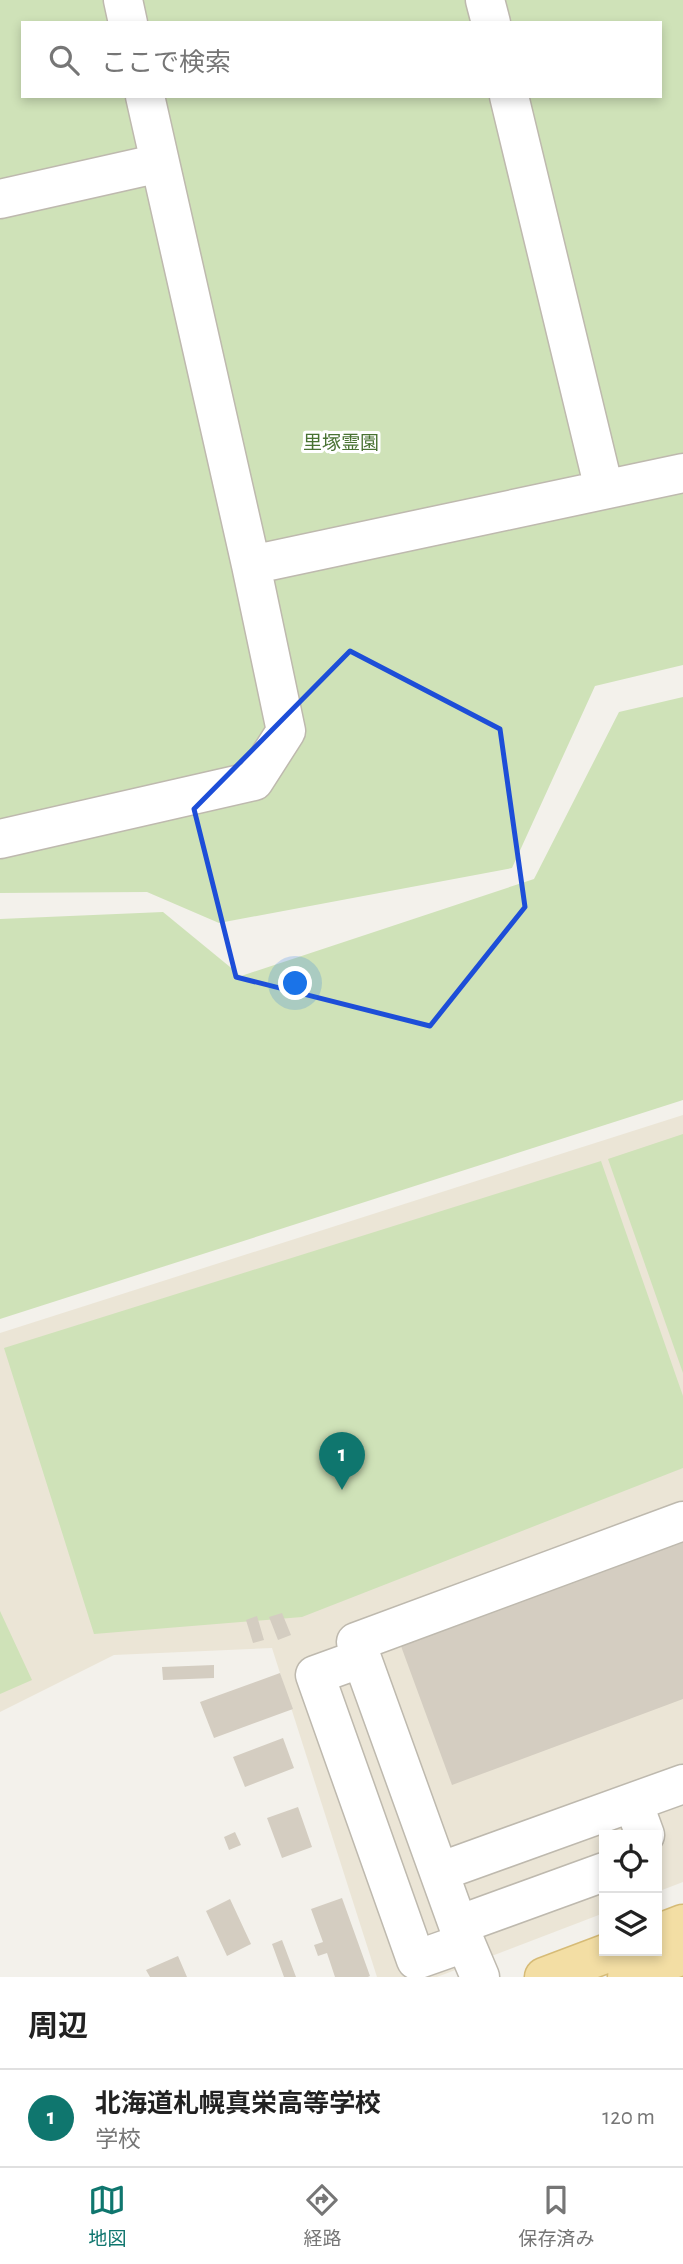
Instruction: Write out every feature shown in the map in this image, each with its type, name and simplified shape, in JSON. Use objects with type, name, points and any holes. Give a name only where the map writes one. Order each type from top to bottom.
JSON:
[{"type":"main road","points":[[662,1932],[683,1924]]},
{"type":"main road","points":[[627,1977],[683,1955]]},
{"type":"main road","points":[[544,1977],[600,1956]]},
{"type":"lane","points":[[123,0],[128,21]]},
{"type":"lane","points":[[485,0],[490,21]]},
{"type":"lane","points":[[0,839],[254,782],[286,731],[145,98]]},
{"type":"lane","points":[[509,98],[604,489]]},
{"type":"lane","points":[[0,199],[160,163]]},
{"type":"lane","points":[[251,565],[683,472]]},
{"type":"lane","points":[[480,1977],[461,1934],[356,1642],[683,1521]]},
{"type":"lane","points":[[362,1658],[315,1675],[416,1960],[461,1934],[599,1874]]},
{"type":"lane","points":[[439,1872],[639,1819],[683,1784]]},
{"type":"highlighted area","points":[[350,651],[500,729],[525,907],[430,1026],[236,977],[194,809]]},
{"type":"shaded area","points":[[683,1115],[683,1882],[662,1890],[662,1830],[599,1830],[599,1915],[437,1977],[377,1977],[272,1648],[114,1655],[0,1712],[0,1333]]},
{"type":"green space","name":"里塚霊園","points":[[0,0],[683,0],[683,665],[595,686],[512,868],[219,923],[147,892],[0,893]]},
{"type":"green space","points":[[683,697],[683,1100],[0,1319],[0,919],[163,912],[241,976],[534,879],[619,712]]},
{"type":"green space","points":[[683,1134],[683,1373],[608,1159]]},
{"type":"green space","points":[[601,1161],[683,1396],[683,1468],[302,1617],[94,1634],[4,1348]]},
{"type":"green space","points":[[0,1611],[32,1680],[0,1694]]},
{"type":"building","points":[[683,1533],[683,1699],[452,1785],[398,1638]]},
{"type":"building","points":[[282,1613],[291,1635],[278,1640],[269,1617]]},
{"type":"building","points":[[257,1616],[264,1640],[253,1643],[246,1620]]},
{"type":"building","points":[[214,1665],[214,1678],[163,1680],[162,1667]]},
{"type":"building","points":[[280,1673],[293,1709],[214,1738],[200,1702]]},
{"type":"building","points":[[283,1738],[294,1768],[245,1787],[233,1757]]},
{"type":"building","points":[[298,1807],[312,1847],[282,1858],[267,1818]]},
{"type":"building","points":[[235,1832],[241,1845],[229,1850],[224,1837]]},
{"type":"building","points":[[342,1898],[370,1976],[368,1977],[335,1977],[327,1953],[318,1956],[314,1945],[323,1942],[311,1909]]},
{"type":"building","points":[[230,1899],[251,1944],[227,1956],[206,1911]]},
{"type":"building","points":[[282,1940],[296,1977],[284,1977],[272,1944]]},
{"type":"building","points":[[178,1956],[187,1977],[150,1977],[146,1970]]},
{"type":"place","name":"北海道札幌真栄高等学校","points":[[342,1490]]}]
